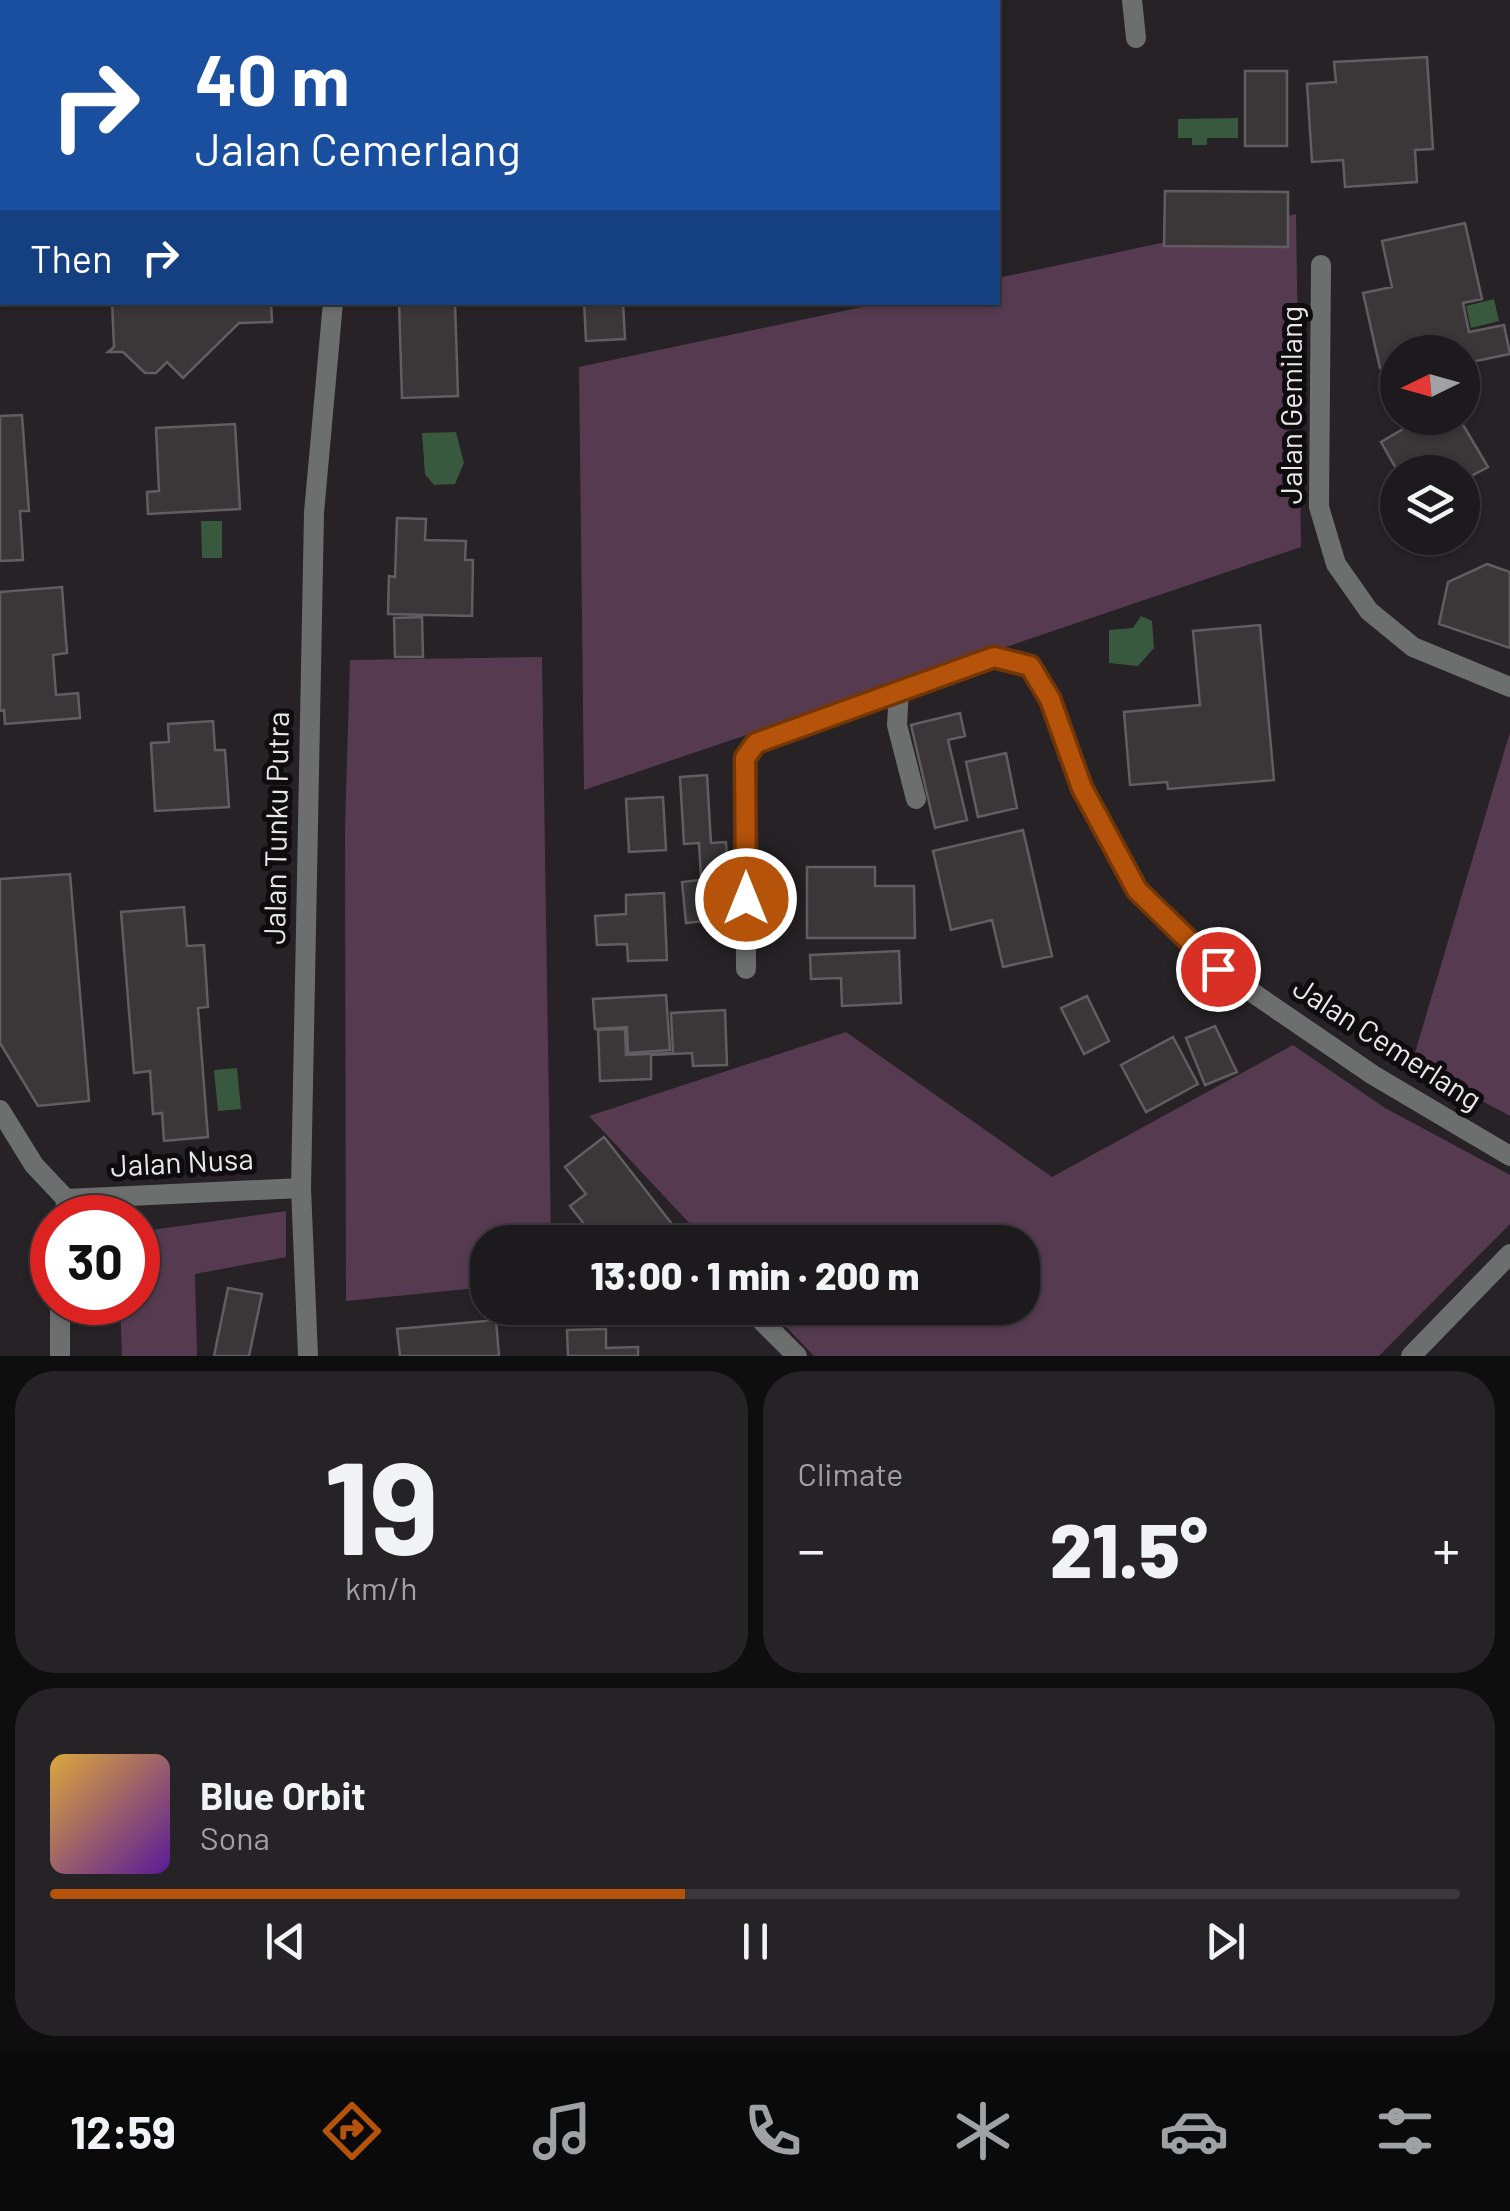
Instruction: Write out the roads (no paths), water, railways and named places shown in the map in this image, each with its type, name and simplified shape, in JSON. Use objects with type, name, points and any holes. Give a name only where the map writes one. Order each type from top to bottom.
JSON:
[{"type":"street","points":[[1132,0],[1136,38]]},
{"type":"street","name":"Jalan Gemilang","points":[[1322,266],[1319,507],[1336,564],[1369,611],[1413,647],[1510,686]]},
{"type":"street","name":"Jalan Tunku Putra","points":[[308,1356],[301,1188],[314,512],[332,305]]},
{"type":"street","name":"Jalan Cemerlang","points":[[746,969],[745,758],[756,743],[994,657],[1030,666],[1050,699],[1082,788],[1137,890],[1218,969],[1374,1075],[1510,1156]]},
{"type":"street","points":[[899,689],[897,725],[916,799]]},
{"type":"street","name":"Jalan Nusa","points":[[0,1110],[56,1195]]},
{"type":"street","name":"Jalan Nusa","points":[[160,1200],[301,1188]]},
{"type":"street","points":[[1411,1356],[1510,1254]]},
{"type":"street","points":[[60,1325],[60,1356]]},
{"type":"street","points":[[766,1325],[797,1356]]}]
